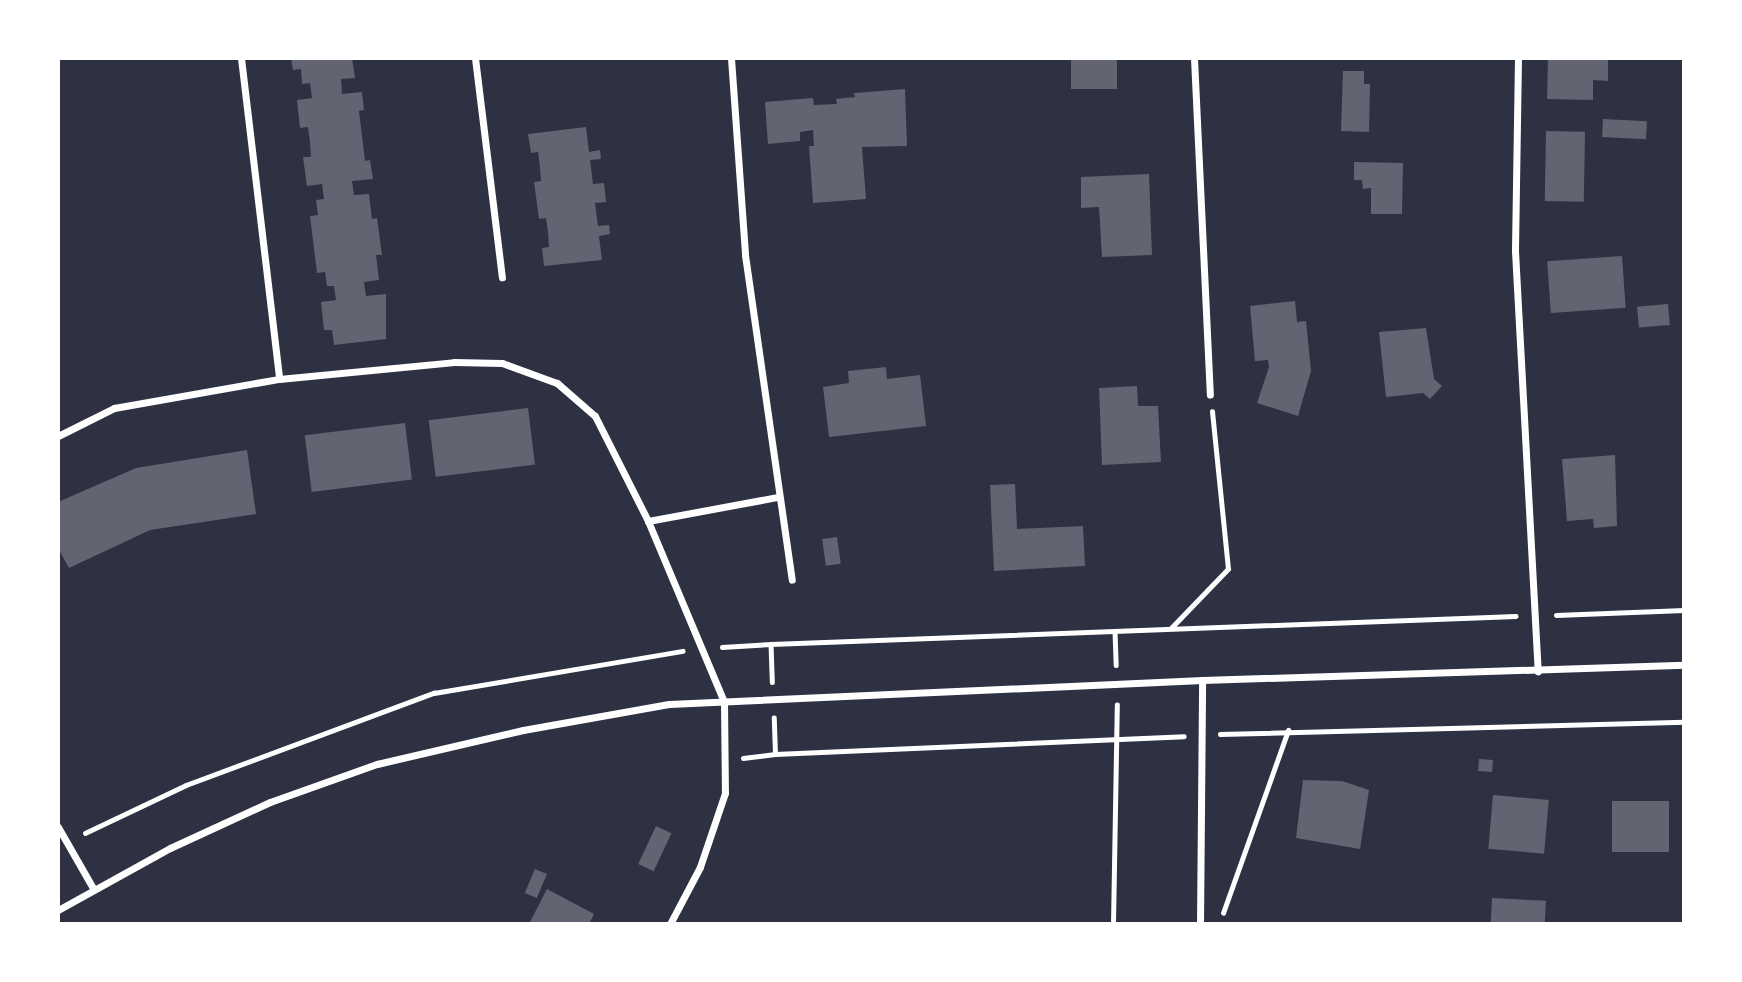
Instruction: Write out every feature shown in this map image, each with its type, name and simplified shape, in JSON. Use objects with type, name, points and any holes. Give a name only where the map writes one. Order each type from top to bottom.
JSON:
[{"type":"street","points":[[241,58],[279,379]]},
{"type":"street","points":[[475,58],[502,277]]},
{"type":"street","points":[[731,58],[745,256],[777,496],[792,580]]},
{"type":"street","points":[[1194,58],[1210,395]]},
{"type":"street","points":[[1517,58],[1515,251],[1538,671]]},
{"type":"street","points":[[58,436],[114,408],[279,379],[454,362],[502,363],[557,383],[595,416],[648,522],[724,702],[726,793],[699,867],[670,924]]},
{"type":"street","points":[[648,522],[777,496]]},
{"type":"street","points":[[58,910],[93,888],[270,802],[377,764],[523,730],[669,704],[1202,680],[1684,665]]},
{"type":"street","points":[[1200,924],[1202,680]]},
{"type":"street","points":[[58,827],[93,888]]},
{"type":"path","points":[[1170,628],[1228,569],[1210,395]]},
{"type":"path","points":[[771,644],[1684,610]]},
{"type":"path","points":[[775,754],[1288,730],[1684,722]]},
{"type":"path","points":[[1220,924],[1288,730]]},
{"type":"path","points":[[1113,924],[1116,739]]},
{"type":"building","points":[[291,58],[352,58],[355,78],[341,79],[342,94],[362,92],[364,110],[359,111],[365,161],[370,160],[373,179],[352,181],[354,195],[369,194],[372,219],[377,218],[382,255],[376,255],[379,280],[364,282],[366,296],[386,294],[386,339],[334,345],[332,330],[324,330],[321,302],[336,300],[334,286],[327,286],[325,272],[317,273],[310,216],[318,215],[316,200],[324,199],[322,184],[307,186],[303,157],[311,157],[310,142],[308,127],[300,128],[297,100],[312,98],[310,83],[302,84],[301,69],[293,70]]},
{"type":"building","points":[[1071,58],[1117,58],[1117,89],[1071,89]]},
{"type":"building","points":[[1548,58],[1608,60],[1608,81],[1593,80],[1593,100],[1547,99]]},
{"type":"building","points":[[1343,71],[1364,71],[1364,84],[1370,84],[1369,132],[1341,131]]},
{"type":"building","points":[[905,89],[907,146],[862,147],[866,199],[813,203],[809,146],[814,146],[813,130],[800,132],[800,141],[768,144],[765,102],[813,98],[814,105],[837,104],[836,99],[855,97],[854,93]]},
{"type":"building","points":[[1603,119],[1647,121],[1646,139],[1602,137]]},
{"type":"building","points":[[586,127],[589,152],[600,150],[601,159],[590,160],[593,184],[604,183],[606,202],[595,203],[598,226],[609,225],[610,234],[599,236],[602,260],[544,266],[542,248],[549,247],[548,232],[546,218],[539,219],[534,182],[541,181],[540,167],[538,152],[531,153],[528,134]]},
{"type":"building","points":[[1546,131],[1585,132],[1584,202],[1545,201]]},
{"type":"building","points":[[1354,162],[1403,163],[1402,214],[1371,214],[1371,188],[1363,189],[1362,180],[1354,180]]},
{"type":"building","points":[[1149,174],[1152,255],[1102,257],[1099,207],[1081,208],[1081,177]]},
{"type":"building","points":[[1622,256],[1626,308],[1551,313],[1547,261]]},
{"type":"building","points":[[1295,301],[1297,322],[1306,321],[1311,371],[1298,416],[1257,403],[1269,367],[1268,360],[1255,361],[1250,306]]},
{"type":"building","points":[[1668,304],[1670,325],[1639,328],[1637,307]]},
{"type":"building","points":[[1426,328],[1434,379],[1442,386],[1430,399],[1423,393],[1386,397],[1379,332]]},
{"type":"building","points":[[886,367],[887,379],[920,375],[926,426],[829,437],[823,387],[849,383],[848,371]]},
{"type":"building","points":[[1137,386],[1138,406],[1158,406],[1161,462],[1102,465],[1099,388]]},
{"type":"building","points":[[528,408],[535,465],[436,477],[429,420]]},
{"type":"building","points":[[405,423],[412,480],[312,492],[305,435]]},
{"type":"building","points":[[247,450],[256,514],[150,530],[69,568],[58,548],[58,502],[136,468]]},
{"type":"building","points":[[1615,455],[1617,526],[1594,528],[1593,519],[1567,521],[1562,459]]},
{"type":"building","points":[[1015,484],[1017,529],[1083,526],[1085,566],[994,571],[990,485]]},
{"type":"building","points":[[837,537],[841,564],[826,566],[822,539]]},
{"type":"building","points":[[1479,759],[1493,760],[1492,772],[1478,771]]},
{"type":"building","points":[[1303,780],[1342,781],[1369,790],[1360,849],[1296,838]]},
{"type":"building","points":[[1493,795],[1549,800],[1544,854],[1488,849]]},
{"type":"building","points":[[1612,801],[1669,801],[1669,852],[1612,852]]},
{"type":"building","points":[[656,826],[671,833],[654,871],[638,864]]},
{"type":"building","points":[[535,869],[547,874],[537,898],[525,893]]},
{"type":"building","points":[[547,889],[594,914],[589,924],[529,924]]},
{"type":"building","points":[[1492,898],[1546,901],[1545,924],[1491,924]]}]
